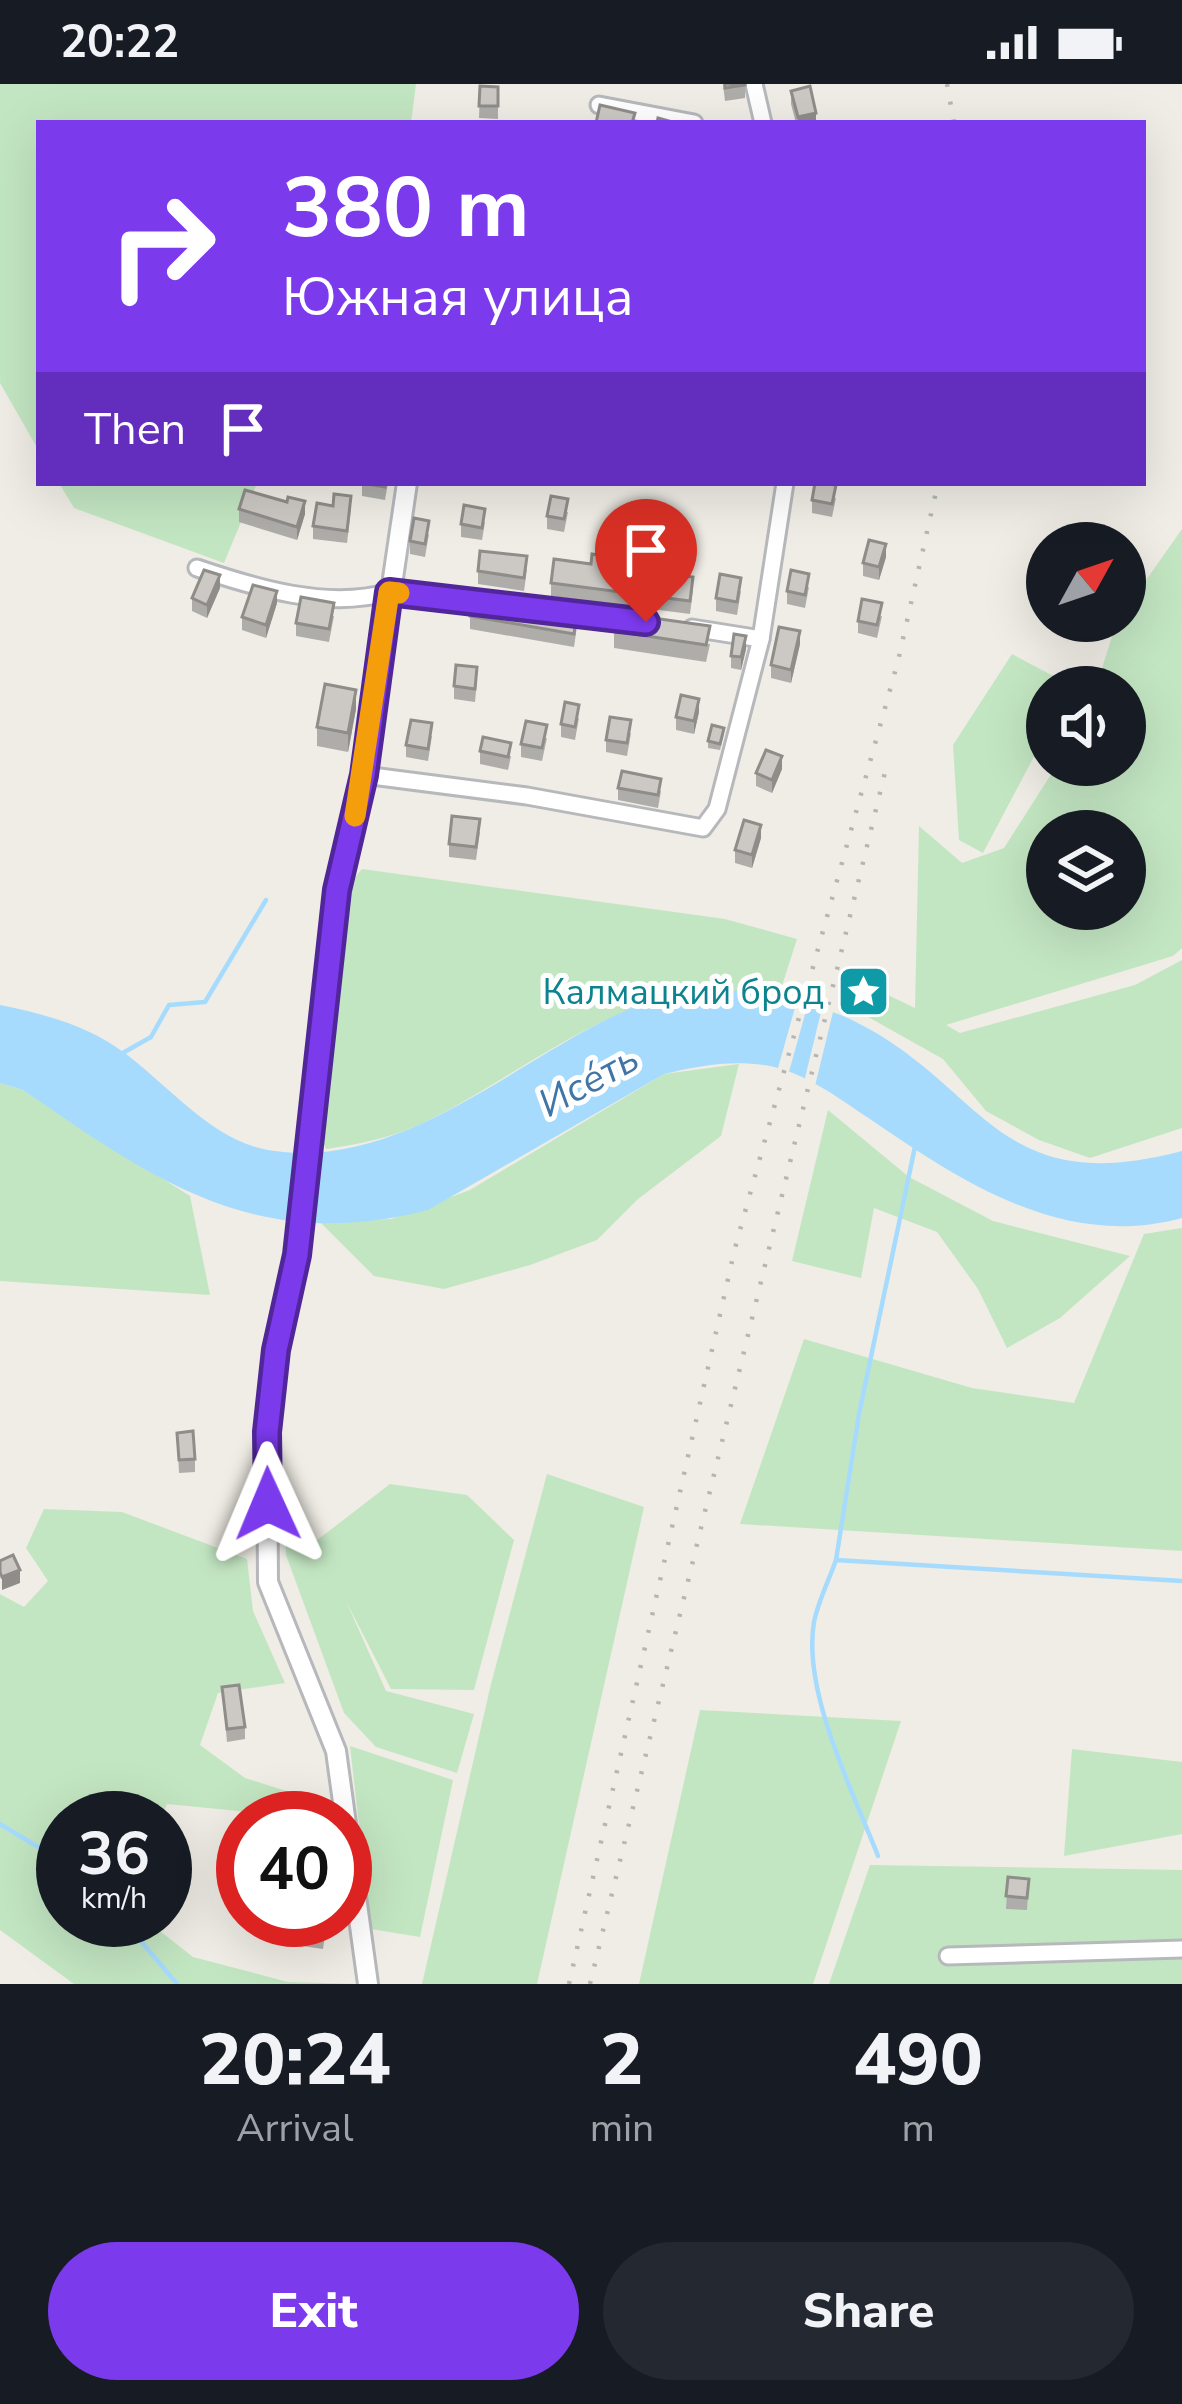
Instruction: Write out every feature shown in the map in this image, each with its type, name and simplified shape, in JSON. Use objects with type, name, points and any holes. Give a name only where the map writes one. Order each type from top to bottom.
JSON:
[{"type":"street","points":[[754,84],[762,120]]},
{"type":"street","points":[[599,105],[678,120]]},
{"type":"street","points":[[368,1984],[336,1751],[268,1582],[268,1466],[276,1350],[297,1255],[337,890],[364,775],[407,486]]},
{"type":"street","points":[[364,775],[527,796],[684,829],[703,828],[716,808],[760,639],[785,486]]},
{"type":"street","points":[[197,568],[249,585],[352,601],[389,592],[646,622]]},
{"type":"street","points":[[669,625],[760,639]]},
{"type":"street","points":[[948,1956],[1182,1949]]},
{"type":"green space","points":[[0,84],[416,84],[411,120],[36,120],[36,446],[0,383]]},
{"type":"green space","points":[[61,486],[256,486],[224,563],[74,508]]},
{"type":"green space","points":[[1182,529],[1182,948],[1173,956],[946,1025],[960,1033],[1135,985],[1182,960],[1182,1128],[1090,1158],[1039,1140],[986,1111],[943,1059],[861,1013],[867,985],[915,1008],[919,826],[962,863],[1004,848],[1026,814],[1026,930],[1146,930],[1146,810],[1028,810],[1044,786],[1146,786],[1146,666],[1103,666],[1110,642],[1146,642],[1146,580]]},
{"type":"green space","points":[[1012,654],[1034,666],[1026,666],[1026,772],[983,853],[959,840],[953,745]]},
{"type":"green space","points":[[362,869],[725,919],[797,939],[778,998],[729,991],[682,995],[636,1007],[549,1050],[423,1123],[375,1140],[326,1149],[314,1123],[343,891]]},
{"type":"green space","points":[[739,1064],[721,1136],[638,1199],[597,1240],[444,1289],[374,1276],[319,1221],[391,1219],[470,1190],[664,1074]]},
{"type":"green space","points":[[0,1083],[23,1090],[190,1196],[210,1295],[0,1281]]},
{"type":"green space","points":[[828,1110],[909,1177],[993,1221],[1130,1256],[1060,1318],[1007,1348],[978,1289],[937,1232],[874,1208],[861,1278],[792,1261]]},
{"type":"green space","points":[[1182,1228],[1182,1551],[740,1524],[804,1339],[972,1388],[1074,1403],[1144,1234]]},
{"type":"green space","points":[[547,1474],[644,1507],[537,1984],[422,1984],[491,1684]]},
{"type":"green space","points":[[390,1484],[467,1495],[514,1540],[474,1690],[391,1689],[346,1601],[386,1691],[474,1714],[457,1773],[376,1747],[344,1713],[286,1555],[284,1486],[316,1541]]},
{"type":"green space","points":[[44,1509],[122,1512],[247,1559],[253,1611],[285,1683],[218,1693],[200,1745],[245,1778],[286,1791],[216,1791],[216,1809],[192,1806],[192,1791],[36,1791],[36,1947],[180,1947],[193,1957],[288,1982],[357,1984],[74,1984],[0,1930],[0,1594],[24,1607],[48,1581],[26,1548]]},
{"type":"green space","points":[[700,1710],[901,1721],[813,1984],[639,1984]]},
{"type":"green space","points":[[350,1746],[453,1780],[420,1937],[372,1929],[372,1791],[355,1791]]},
{"type":"green space","points":[[1072,1749],[1182,1762],[1182,1834],[1064,1856]]},
{"type":"green space","points":[[870,1865],[1182,1870],[1182,1984],[829,1984]]},
{"type":"water","name":"Исе́ть","points":[[724,990],[789,999],[850,1019],[896,1046],[996,1128],[1030,1149],[1070,1161],[1119,1162],[1182,1151],[1182,1218],[1139,1226],[1097,1225],[1056,1218],[1017,1204],[942,1166],[820,1086],[764,1065],[714,1065],[664,1074],[428,1210],[367,1221],[311,1223],[260,1216],[165,1180],[23,1090],[0,1083],[0,1005],[66,1022],[112,1044],[228,1135],[268,1150],[317,1152],[365,1144],[410,1129],[627,1010]]},
{"type":"pier","points":[[798,997],[809,1000],[787,1079],[776,1075]]},
{"type":"pier","points":[[823,1004],[834,1008],[814,1090],[803,1086]]},
{"type":"building","points":[[480,86],[498,87],[498,106],[479,106]]},
{"type":"building","points":[[810,86],[816,113],[798,117],[791,91]]},
{"type":"building","points":[[600,105],[635,113],[633,120],[597,120]]},
{"type":"building","points":[[814,486],[836,486],[832,504],[812,500]]},
{"type":"building","points":[[245,490],[287,502],[288,497],[305,501],[297,527],[239,509]]},
{"type":"building","points":[[334,494],[351,496],[347,531],[313,526],[317,503],[333,506]]},
{"type":"building","points":[[551,496],[568,499],[564,519],[547,516]]},
{"type":"building","points":[[464,505],[485,509],[482,528],[461,524]]},
{"type":"building","points":[[414,518],[429,521],[425,544],[410,541]]},
{"type":"building","points":[[869,540],[886,544],[879,567],[863,563]]},
{"type":"building","points":[[480,551],[527,556],[524,578],[478,571]]},
{"type":"building","points":[[592,554],[613,557],[612,567],[693,577],[690,601],[551,583],[554,559],[591,564]]},
{"type":"building","points":[[204,570],[220,575],[207,605],[192,598]]},
{"type":"building","points":[[791,570],[809,574],[805,595],[787,591]]},
{"type":"building","points":[[720,574],[741,578],[737,602],[716,598]]},
{"type":"building","points":[[253,585],[277,591],[266,625],[242,617]]},
{"type":"building","points":[[301,597],[334,603],[329,629],[296,623]]},
{"type":"building","points":[[473,598],[577,613],[574,634],[470,616]]},
{"type":"building","points":[[862,599],[882,603],[877,625],[858,621]]},
{"type":"building","points":[[617,613],[710,626],[706,645],[614,631]]},
{"type":"building","points":[[779,627],[800,631],[791,670],[771,665]]},
{"type":"building","points":[[734,634],[746,636],[741,657],[731,656]]},
{"type":"building","points":[[456,665],[477,667],[475,689],[454,686]]},
{"type":"building","points":[[325,684],[356,690],[348,733],[317,727]]},
{"type":"building","points":[[681,695],[699,699],[694,721],[676,717]]},
{"type":"building","points":[[565,702],[579,705],[575,727],[561,724]]},
{"type":"building","points":[[610,717],[631,720],[627,743],[606,740]]},
{"type":"building","points":[[411,720],[432,723],[428,749],[406,745]]},
{"type":"building","points":[[526,721],[547,725],[542,748],[521,744]]},
{"type":"building","points":[[712,725],[724,728],[720,744],[708,741]]},
{"type":"building","points":[[483,737],[511,743],[508,757],[480,751]]},
{"type":"building","points":[[766,750],[782,756],[772,780],[756,773]]},
{"type":"building","points":[[622,771],[661,779],[658,795],[618,788]]},
{"type":"building","points":[[452,816],[480,819],[476,847],[449,844]]},
{"type":"building","points":[[744,820],[761,825],[752,855],[735,850]]},
{"type":"building","points":[[193,1431],[195,1459],[179,1460],[177,1433]]},
{"type":"building","points":[[13,1555],[20,1570],[2,1577],[0,1561]]},
{"type":"building","points":[[239,1685],[245,1727],[227,1729],[222,1687]]},
{"type":"building","points":[[1008,1877],[1029,1879],[1027,1898],[1006,1896]]},
{"type":"waterway","points":[[121,1054],[151,1037],[169,1005],[205,1002],[266,900]]},
{"type":"waterway","points":[[836,1560],[859,1414],[916,1142]]},
{"type":"waterway","points":[[878,1856],[832,1741],[815,1679],[814,1622],[836,1560],[1182,1581]]},
{"type":"waterway","points":[[0,1824],[36,1846]]},
{"type":"waterway","points":[[146,1947],[177,1984]]},
{"type":"railway","points":[[947,84],[953,120]]},
{"type":"railway","points":[[569,1984],[735,1248],[898,661],[937,486]]},
{"type":"railway","points":[[590,1984],[887,764]]},
{"type":"slow traffic","points":[[355,816],[389,592],[399,593]]},
{"type":"place","name":"Калмацкий брод","points":[[863,991]]},
{"type":"route","points":[[268,1504],[267,1432],[276,1350],[297,1255],[337,890],[364,775],[389,592],[646,622]]}]
